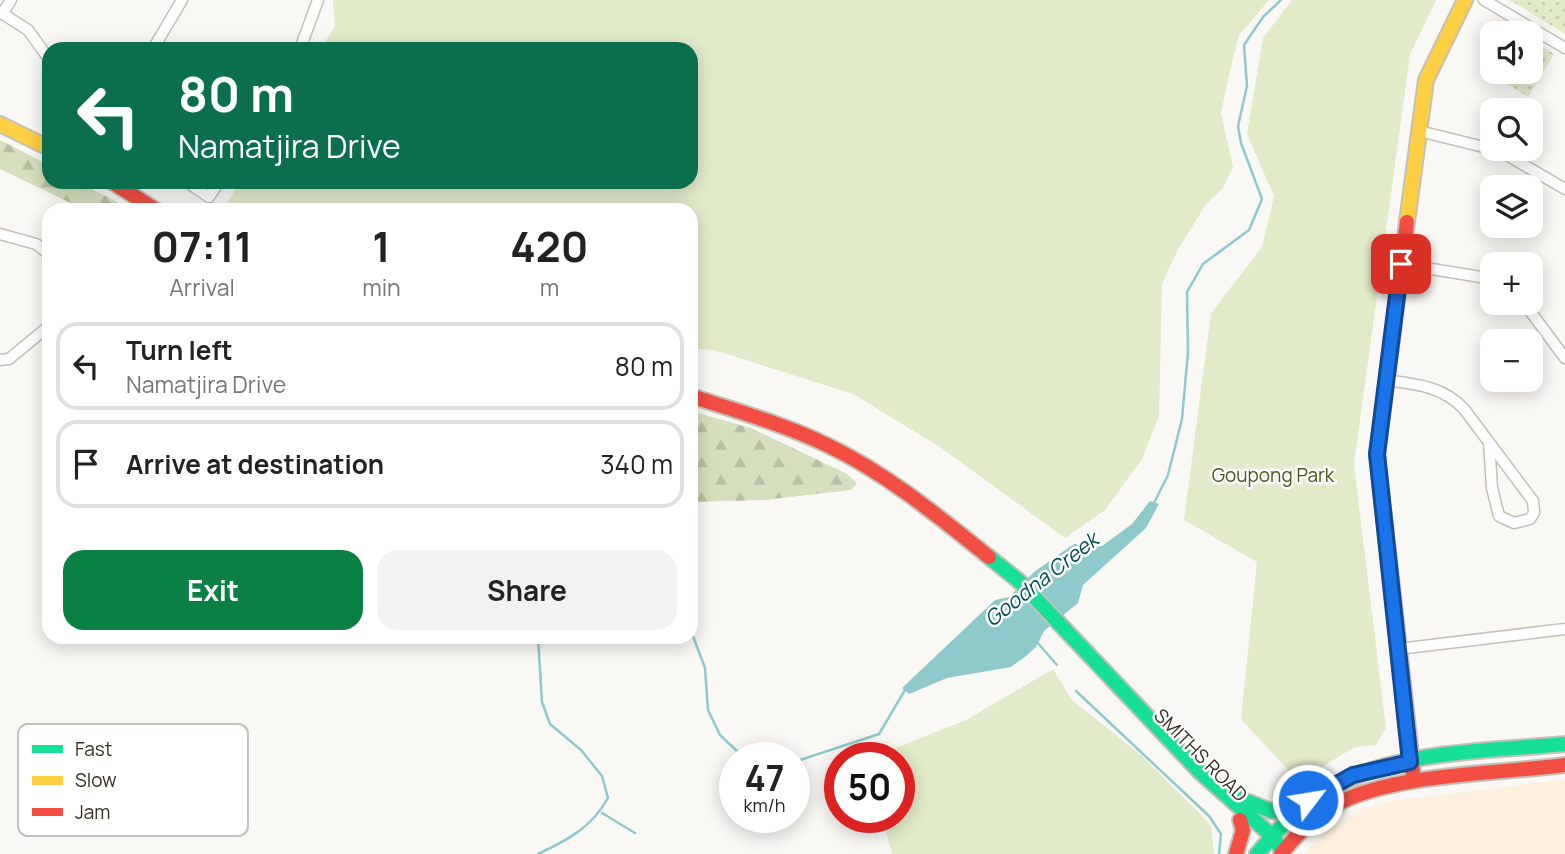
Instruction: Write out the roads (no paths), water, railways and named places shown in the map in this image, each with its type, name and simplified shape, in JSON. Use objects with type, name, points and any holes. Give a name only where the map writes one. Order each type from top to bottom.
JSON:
[{"type":"street","points":[[10,0],[1,13],[27,30],[42,50]]},
{"type":"street","points":[[157,42],[182,0]]},
{"type":"street","points":[[303,42],[318,0]]},
{"type":"street","points":[[1414,782],[1377,470],[1385,380],[1429,71],[1465,0]]},
{"type":"street","points":[[1484,0],[1565,48]]},
{"type":"street","points":[[1,125],[42,145]]},
{"type":"street","points":[[1419,131],[1500,151],[1565,189]]},
{"type":"street","points":[[122,189],[145,203]]},
{"type":"street","points":[[197,189],[209,197],[214,189]]},
{"type":"street","points":[[0,234],[36,244],[42,249]]},
{"type":"street","points":[[1401,264],[1480,277]]},
{"type":"street","points":[[1533,315],[1565,358]]},
{"type":"street","points":[[0,360],[9,359],[42,332]]},
{"type":"street","points":[[1385,380],[1423,386],[1449,396],[1464,409],[1489,442],[1533,501],[1534,513],[1522,523],[1506,521],[1499,516],[1495,508],[1489,442]]},
{"type":"street","name":"SMITHS ROAD","points":[[698,398],[775,423],[829,446],[914,497],[989,558],[1016,584],[1218,790],[1265,844]]},
{"type":"street","name":"SMITHS ROAD","points":[[1059,629],[1184,768],[1265,844],[1282,852]]},
{"type":"street","points":[[1398,649],[1565,629]]},
{"type":"street","points":[[1265,844],[1292,813],[1334,784],[1353,775],[1410,762],[1565,744]]},
{"type":"street","points":[[1282,852],[1317,817],[1347,799],[1384,785],[1565,765]]},
{"type":"street","points":[[1218,790],[1271,811],[1292,813]]},
{"type":"street","points":[[1236,854],[1243,830],[1240,820]]},
{"type":"water","points":[[1150,501],[1159,504],[1146,528],[1083,585],[1078,603],[1044,631],[1036,647],[1026,656],[1011,667],[947,678],[909,694],[902,688],[995,600],[1009,597],[1034,572],[1074,544],[1102,546],[1132,524]]},
{"type":"waterway","name":"Goodna Creek","points":[[1153,505],[1168,475],[1182,419],[1188,352],[1187,292],[1203,264],[1249,230],[1262,199],[1241,143],[1238,126],[1247,86],[1244,45],[1263,17],[1281,0]]},
{"type":"waterway","points":[[1036,641],[1057,665]]},
{"type":"waterway","name":"Goodna Creek","points":[[538,644],[542,702],[550,724],[581,750],[602,776],[608,798],[587,825],[538,854]]},
{"type":"waterway","name":"Goodna Creek","points":[[696,644],[705,668],[708,710],[720,735],[727,742]]},
{"type":"waterway","name":"Goodna Creek","points":[[810,757],[879,734],[905,690]]},
{"type":"waterway","points":[[1076,691],[1209,816],[1221,834],[1219,854]]},
{"type":"waterway","points":[[602,813],[635,833]]},
{"type":"park label","name":"Goupong Park","points":[[1273,475]]}]
